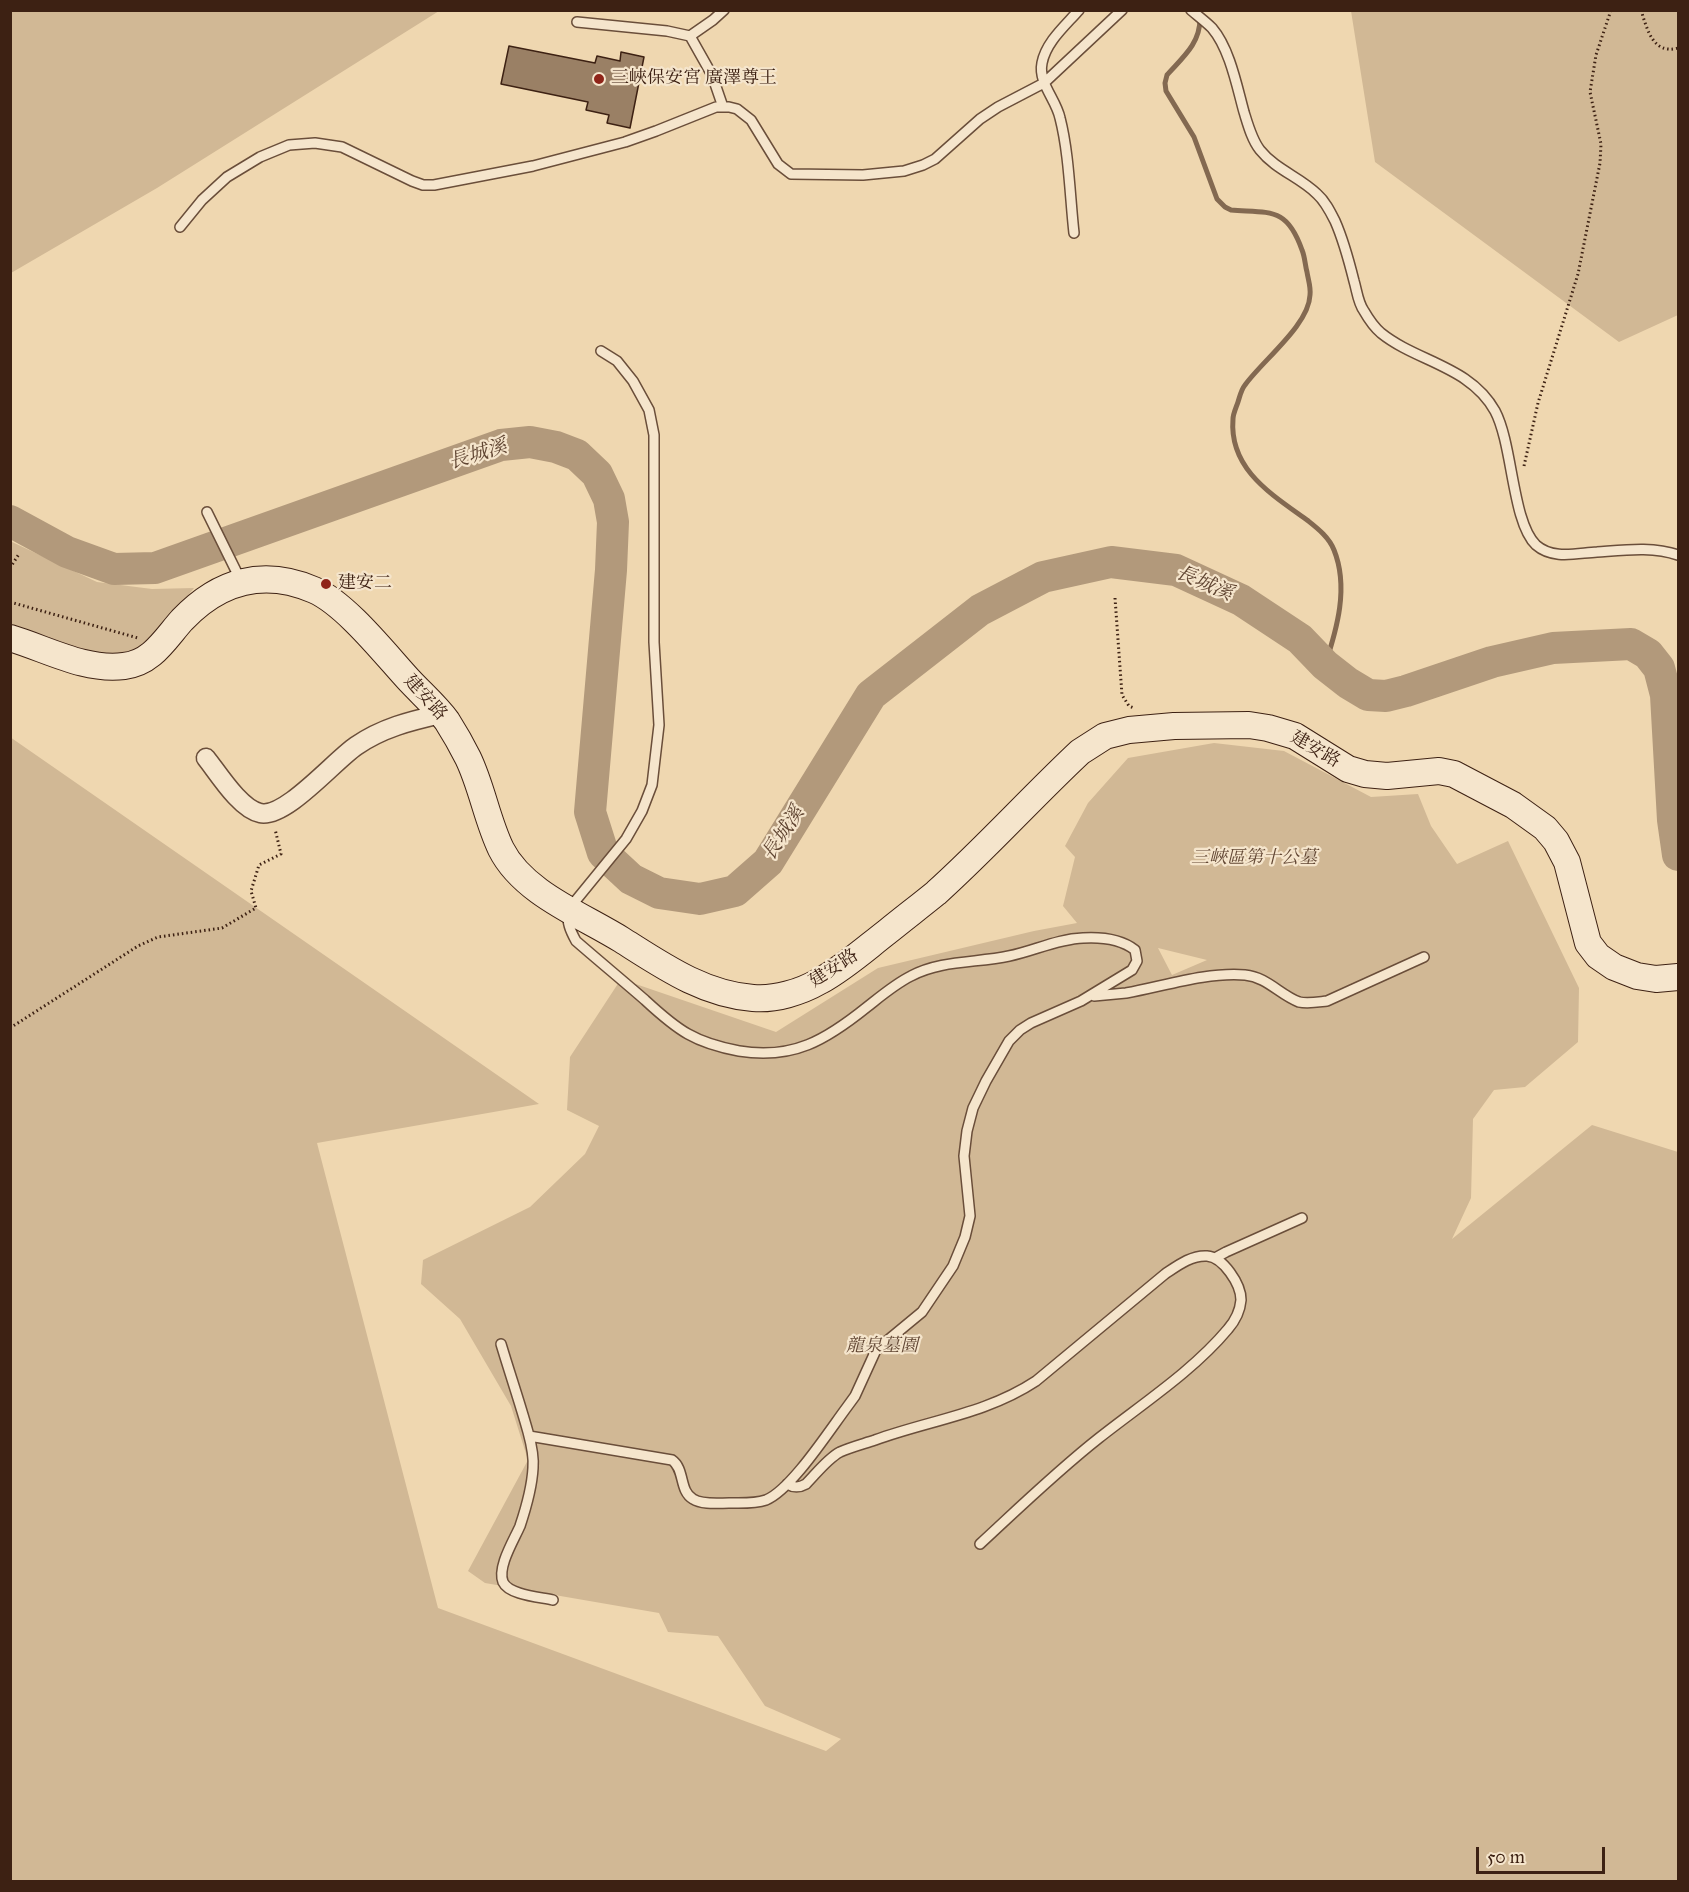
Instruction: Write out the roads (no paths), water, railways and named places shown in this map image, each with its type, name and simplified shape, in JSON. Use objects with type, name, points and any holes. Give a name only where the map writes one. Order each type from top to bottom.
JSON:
[{"type":"street","name":"建安路","points":[[10,638],[87,664],[108,667],[128,666],[147,658],[163,645],[193,609],[209,597],[241,581],[259,579],[296,585],[315,591],[338,605],[446,720],[468,758],[501,850],[517,872],[550,899],[568,910],[673,972],[720,993],[757,999],[790,994],[819,982],[856,956],[934,894],[1080,752],[1106,736],[1129,730],[1174,726],[1249,725],[1268,728],[1295,736],[1348,769],[1365,774],[1387,776],[1439,771],[1454,774],[1513,805],[1545,828],[1556,841],[1567,862],[1588,943],[1598,956],[1614,967],[1637,976],[1656,979],[1678,977]]},
{"type":"street","points":[[206,758],[238,798],[251,810],[261,814],[270,813],[292,801],[354,747],[376,734],[405,722],[441,714]]},
{"type":"lane","points":[[577,22],[667,31],[690,36],[713,21],[724,10]]},
{"type":"lane","points":[[1074,232],[1060,117],[1041,73],[1045,52],[1058,32],[1079,10]]},
{"type":"lane","points":[[180,227],[202,200],[226,177],[260,157],[289,145],[315,143],[342,147],[412,181],[423,185],[434,185],[533,166],[625,142],[708,110],[723,107],[737,109],[751,120],[778,164],[791,174],[863,175],[904,171],[935,159],[980,119],[1044,83],[1122,10]]},
{"type":"lane","points":[[1191,10],[1212,28],[1219,39],[1230,63],[1249,127],[1258,148],[1273,163],[1317,193],[1326,205],[1335,222],[1362,309],[1379,332],[1468,381],[1487,398],[1496,413],[1507,446],[1517,500],[1526,531],[1536,545],[1550,552],[1568,555],[1649,549],[1678,555]]},
{"type":"lane","points":[[690,36],[712,75],[723,107]]},
{"type":"lane","points":[[529,1436],[672,1460],[680,1469],[687,1493],[692,1499],[701,1502],[753,1503],[778,1493],[855,1396],[876,1350],[922,1312],[953,1266],[965,1237],[970,1216],[964,1156],[967,1131],[973,1108],[1009,1041],[1031,1023],[1088,997],[1132,970],[1137,961],[1135,950],[1127,944],[1109,939],[1083,938],[1058,942],[1007,956],[929,969],[912,975],[891,988],[854,1018],[824,1038],[794,1051],[771,1053],[739,1051],[688,1034],[668,1020],[576,941],[569,930],[568,910],[626,839],[642,811],[652,785],[659,725],[654,642],[655,443],[649,410],[633,381],[617,361],[601,351]]},
{"type":"lane","points":[[207,512],[241,581]]},
{"type":"lane","points":[[1088,997],[1232,975],[1249,976],[1262,980],[1298,1001],[1311,1003],[1334,998],[1424,957]]},
{"type":"lane","points":[[787,1484],[792,1487],[806,1485],[840,1452],[893,1433],[987,1406],[1019,1392],[1036,1381],[1165,1274],[1187,1260],[1202,1256],[1215,1258],[1302,1218]]},
{"type":"lane","points":[[980,1544],[1069,1462],[1174,1380],[1228,1329],[1237,1316],[1241,1300],[1238,1288],[1231,1276],[1215,1258]]},
{"type":"lane","points":[[501,1344],[529,1436],[534,1466],[528,1499],[520,1526],[502,1569],[502,1580],[507,1588],[512,1590],[553,1600]]},
{"type":"waterway","points":[[1200,19],[1194,43],[1167,75],[1166,91],[1194,137],[1217,199],[1231,210],[1267,213],[1283,219],[1296,236],[1304,255],[1310,289],[1308,306],[1294,330],[1242,389],[1233,419],[1234,437],[1245,466],[1267,490],[1319,530],[1334,550],[1341,579],[1340,608],[1325,665]]},
{"type":"waterway","name":"長城溪","points":[[10,521],[67,552],[114,569],[155,568],[501,445],[530,442],[556,447],[577,455],[597,474],[609,499],[613,522],[611,570],[590,812],[603,853],[631,879],[659,893],[700,899],[735,891],[768,862],[871,695],[980,610],[1043,577],[1111,562],[1176,570],[1241,600],[1300,639],[1325,665],[1368,695],[1386,696],[1406,691],[1492,662],[1553,648],[1631,644],[1648,654],[1659,668],[1666,695],[1673,820],[1678,855]]},
{"type":"place","name":"三峽保安宮 廣澤尊王","points":[[599,79]]},
{"type":"place","name":"建安二","points":[[326,584]]},
{"type":"park label","name":"三峽區第十公墓","points":[[1254,859]]},
{"type":"park label","name":"龍泉墓園","points":[[882,1347]]}]
